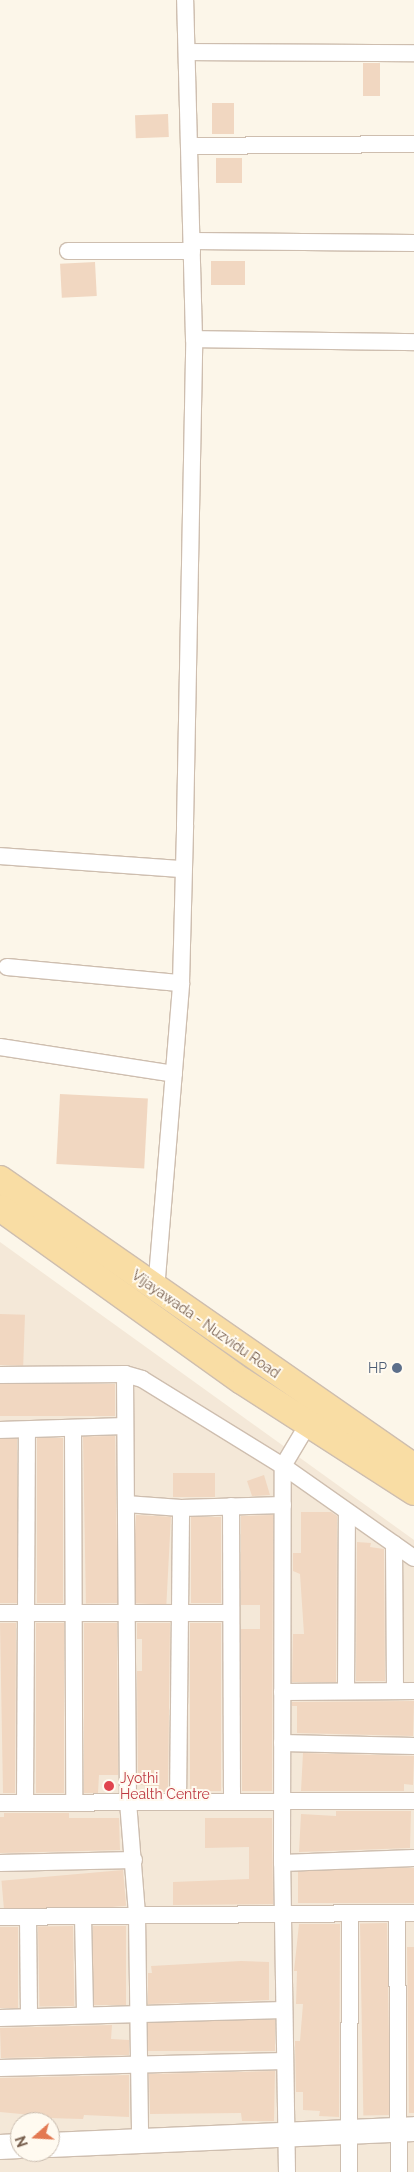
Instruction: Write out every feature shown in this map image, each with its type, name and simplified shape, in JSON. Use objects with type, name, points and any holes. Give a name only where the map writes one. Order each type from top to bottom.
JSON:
[{"type":"main road","name":"Vijayawada - Nuzvidu Road","points":[[0,1179],[156,1290],[414,1467]]},
{"type":"main road","name":"Vijayawada - Nuzvidu Road","points":[[0,1208],[242,1381],[305,1429],[414,1492]]},
{"type":"street","points":[[156,1290],[180,983],[183,869],[194,339],[185,0]]},
{"type":"street","points":[[187,52],[414,53]]},
{"type":"street","points":[[190,146],[414,144]]},
{"type":"street","points":[[68,251],[192,246],[414,242]]},
{"type":"street","points":[[194,339],[414,342]]},
{"type":"street","points":[[0,856],[183,869]]},
{"type":"street","points":[[7,967],[180,983]]},
{"type":"street","points":[[0,1047],[174,1074]]},
{"type":"street","points":[[125,1374],[128,1802],[137,1916],[140,2141]]},
{"type":"street","points":[[0,1375],[125,1374],[142,1379],[286,1461],[347,1512],[414,1558]]},
{"type":"street","points":[[0,1430],[126,1426]]},
{"type":"street","points":[[73,1428],[74,1803]]},
{"type":"street","points":[[287,2172],[282,1863],[283,1506],[286,1461],[305,1429]]},
{"type":"street","points":[[26,1803],[27,1430]]},
{"type":"street","points":[[126,1504],[181,1508],[283,1506]]},
{"type":"street","points":[[231,1506],[232,1802]]},
{"type":"street","points":[[178,1802],[181,1508]]},
{"type":"street","points":[[346,1691],[347,1512]]},
{"type":"street","points":[[394,1544],[396,1691]]},
{"type":"street","points":[[0,1613],[232,1614]]},
{"type":"street","points":[[282,1692],[414,1691]]},
{"type":"street","points":[[282,1743],[414,1746]]},
{"type":"street","points":[[0,1803],[414,1801]]},
{"type":"street","points":[[282,1863],[414,1858]]},
{"type":"street","points":[[0,1863],[134,1860]]},
{"type":"street","points":[[349,2172],[350,1913]]},
{"type":"street","points":[[397,1913],[406,2003],[407,2129],[399,2172]]},
{"type":"street","points":[[0,1917],[414,1913]]},
{"type":"street","points":[[83,1916],[85,2015]]},
{"type":"street","points":[[28,1917],[29,2017]]},
{"type":"street","points":[[0,2018],[284,2010]]},
{"type":"street","points":[[0,2068],[285,2061]]},
{"type":"street","points":[[60,2145],[407,2129]]},
{"type":"shaded area","points":[[0,1242],[414,1540],[414,2172],[0,2172]]},
{"type":"building","points":[[363,63],[380,63],[380,96],[363,96]]},
{"type":"building","points":[[212,103],[234,103],[234,134],[212,134]]},
{"type":"building","points":[[168,114],[169,137],[136,138],[135,115]]},
{"type":"building","points":[[216,158],[242,158],[242,183],[216,183]]},
{"type":"building","points":[[211,261],[245,261],[245,285],[211,285]]},
{"type":"building","points":[[95,262],[97,296],[62,298],[60,264]]},
{"type":"building","points":[[60,1094],[148,1099],[144,1169],[56,1164]]},
{"type":"building","points":[[0,1314],[25,1315],[23,1366],[0,1365]]},
{"type":"building","points":[[0,1384],[115,1384],[115,1416],[0,1416]]},
{"type":"building","points":[[115,1436],[118,1603],[86,1604],[83,1437]]},
{"type":"building","points":[[37,1438],[63,1438],[63,1603],[37,1603]]},
{"type":"building","points":[[0,1439],[17,1439],[17,1603],[0,1603]]},
{"type":"building","points":[[173,1473],[215,1473],[215,1497],[173,1497]]},
{"type":"building","points":[[264,1475],[270,1495],[252,1496],[247,1481]]},
{"type":"building","points":[[301,1512],[331,1512],[337,1516],[336,1682],[292,1682],[293,1634],[304,1634],[300,1574],[293,1571],[293,1553],[301,1553]]},
{"type":"building","points":[[136,1515],[171,1517],[166,1605],[131,1603]]},
{"type":"building","points":[[273,1515],[272,1791],[242,1791],[241,1629],[260,1629],[260,1605],[241,1605],[241,1516]]},
{"type":"building","points":[[191,1517],[221,1517],[221,1603],[191,1603]]},
{"type":"building","points":[[357,1542],[371,1543],[370,1547],[384,1549],[385,1681],[356,1681]]},
{"type":"building","points":[[0,1623],[16,1623],[15,1793],[3,1793]]},
{"type":"building","points":[[36,1623],[64,1623],[64,1793],[36,1793]]},
{"type":"building","points":[[84,1623],[117,1623],[118,1775],[99,1775],[98,1793],[84,1793]]},
{"type":"building","points":[[137,1623],[170,1623],[168,1792],[157,1792],[157,1786],[138,1785],[137,1671],[142,1671],[142,1639],[137,1639]]},
{"type":"building","points":[[190,1623],[221,1623],[221,1791],[190,1791]]},
{"type":"building","points":[[414,1701],[413,1736],[297,1733],[297,1706],[292,1706],[292,1702]]},
{"type":"building","points":[[303,1753],[414,1756],[413,1785],[404,1784],[404,1791],[301,1791]]},
{"type":"building","points":[[336,1811],[411,1811],[410,1848],[299,1852],[301,1814],[336,1816]]},
{"type":"building","points":[[4,1813],[69,1813],[69,1818],[119,1818],[120,1850],[0,1853],[0,1817],[4,1817]]},
{"type":"building","points":[[205,1818],[272,1818],[273,1904],[173,1905],[173,1882],[249,1879],[249,1847],[205,1848]]},
{"type":"building","points":[[298,1868],[414,1868],[414,1903],[298,1903]]},
{"type":"building","points":[[123,1870],[126,1906],[5,1916],[1,1881]]},
{"type":"building","points":[[360,1923],[387,1923],[390,2115],[363,2115]]},
{"type":"building","points":[[299,1924],[340,1924],[339,2117],[319,2116],[320,2111],[303,2110],[303,2092],[296,2092],[295,2041],[300,2041],[303,2004],[296,2004],[297,1971],[294,1971]]},
{"type":"building","points":[[73,1926],[74,2006],[39,2007],[38,1927]]},
{"type":"building","points":[[93,1926],[126,1926],[126,2005],[93,2005]]},
{"type":"building","points":[[0,1927],[18,1927],[18,2008],[0,2008]]},
{"type":"building","points":[[407,1947],[414,1947],[414,2113],[409,2113]]},
{"type":"building","points":[[241,1961],[269,1962],[269,2000],[148,2004],[148,1973],[152,1973],[151,1966]]},
{"type":"building","points":[[148,2020],[275,2020],[275,2051],[148,2051]]},
{"type":"building","points":[[112,2025],[111,2039],[129,2040],[129,2055],[1,2058],[0,2028]]},
{"type":"building","points":[[275,2071],[274,2121],[242,2121],[241,2113],[150,2114],[149,2074]]},
{"type":"building","points":[[129,2075],[129,2117],[84,2115],[83,2119],[60,2118],[60,2112],[0,2112],[0,2078]]},
{"type":"place","name":"HP","points":[[397,1368]]},
{"type":"place","name":"Jyothi Health Centre","points":[[109,1786]]}]
